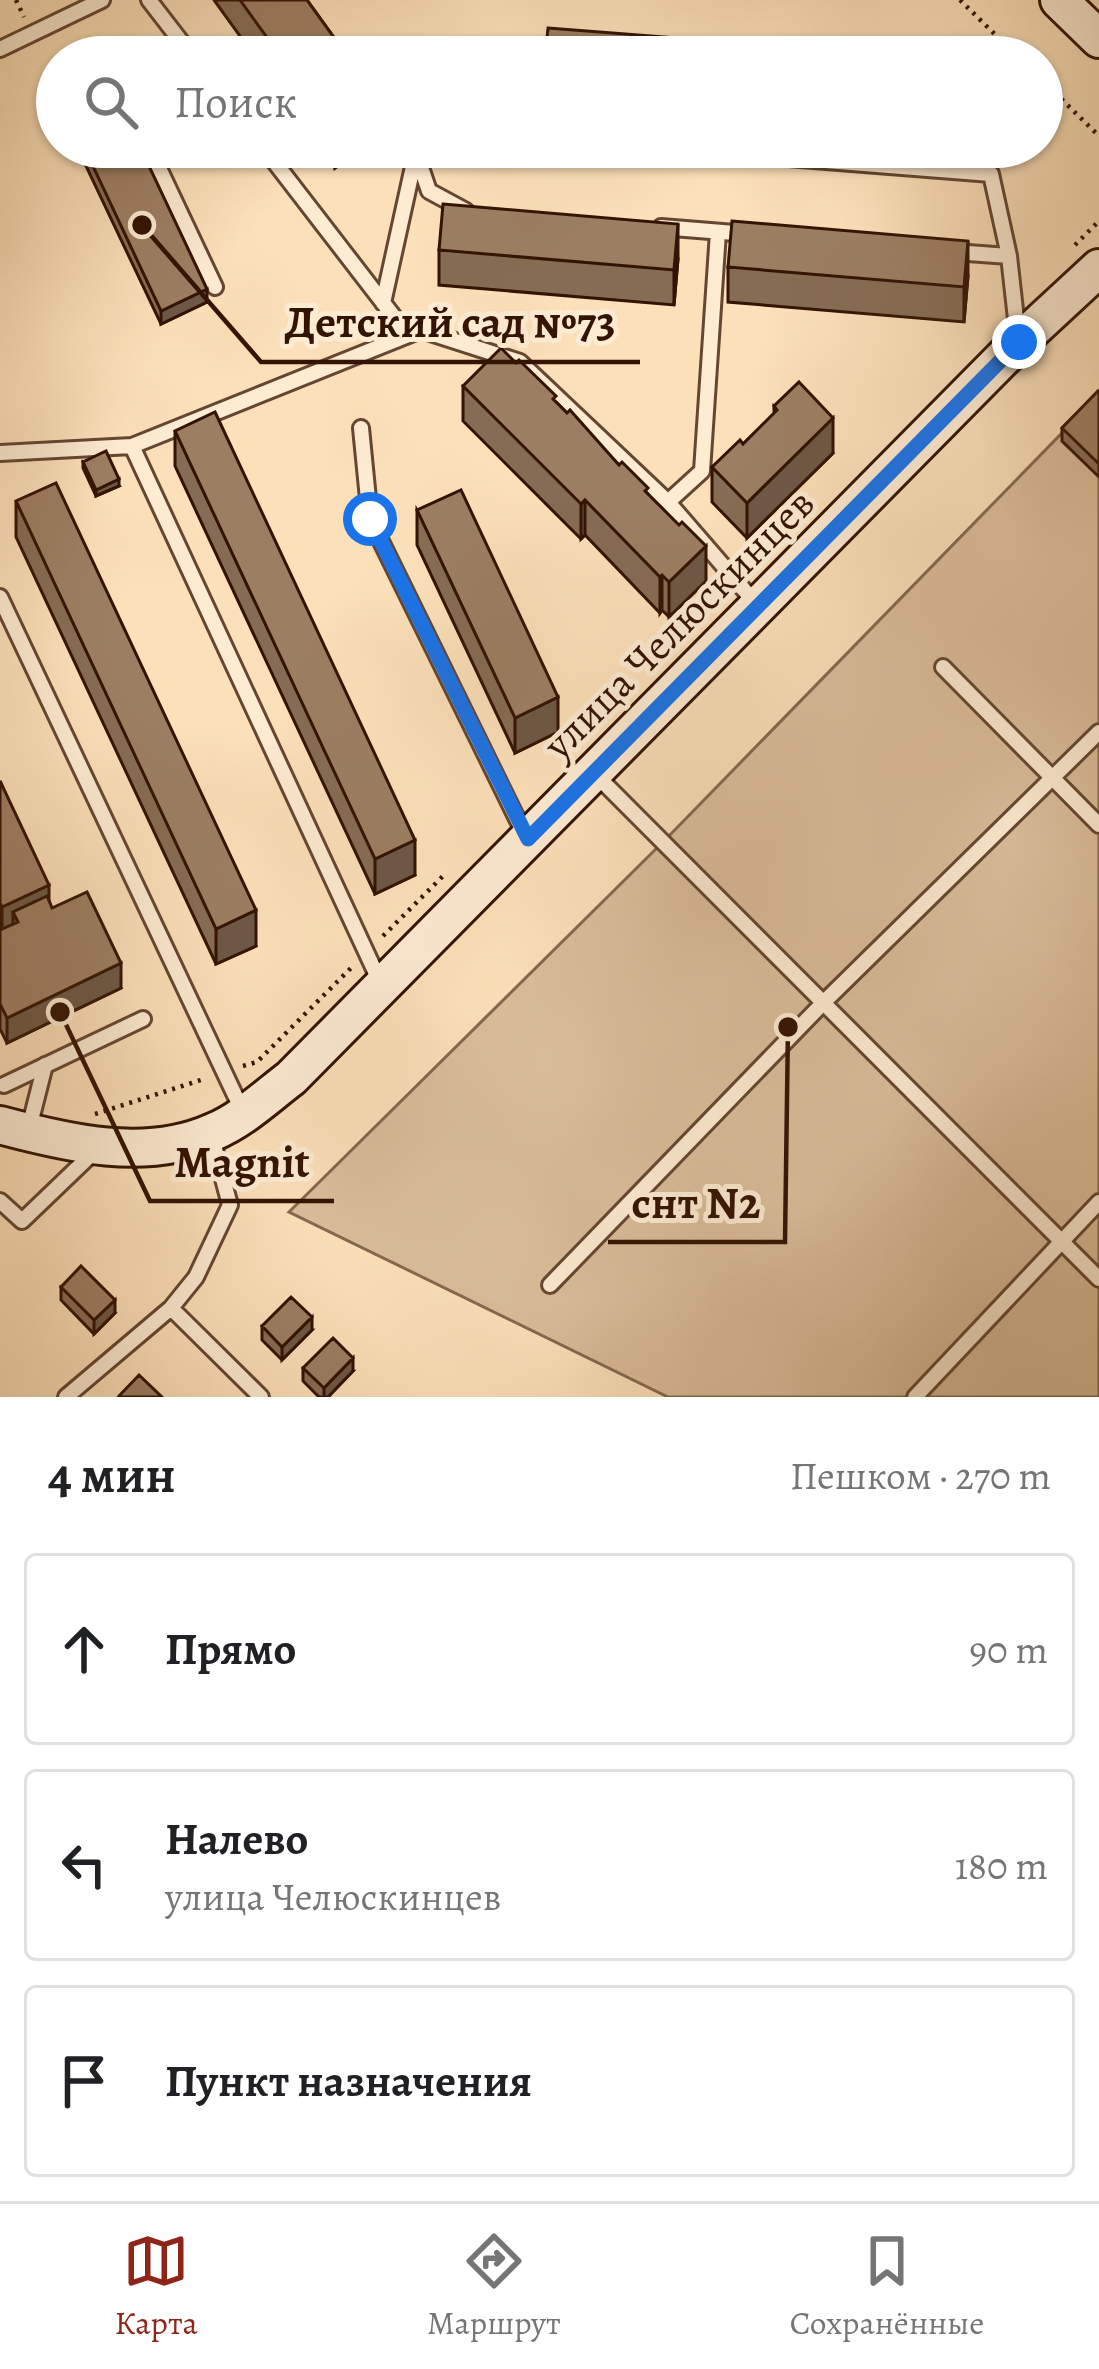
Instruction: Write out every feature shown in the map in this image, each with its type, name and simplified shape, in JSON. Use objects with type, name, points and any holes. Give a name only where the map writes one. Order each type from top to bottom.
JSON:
[{"type":"street","points":[[1059,0],[1099,39]]},
{"type":"street","name":"улица Челюскинцев","points":[[14,1129],[94,1131],[153,1147],[211,1134],[291,1078],[369,975],[528,839],[1019,342],[1082,261]]},
{"type":"lane","points":[[0,49],[102,0]]},
{"type":"lane","points":[[148,0],[176,36]]},
{"type":"lane","points":[[159,168],[215,286]]},
{"type":"lane","points":[[278,168],[408,335]]},
{"type":"lane","points":[[383,303],[410,168]]},
{"type":"lane","points":[[421,168],[429,191],[460,210],[484,212]]},
{"type":"lane","points":[[915,168],[991,174],[1009,256],[1019,342]]},
{"type":"lane","points":[[647,226],[763,236]]},
{"type":"lane","points":[[668,502],[702,471],[718,232]]},
{"type":"lane","points":[[942,251],[1009,256]]},
{"type":"lane","points":[[0,453],[132,446],[421,331],[520,362],[668,502],[758,607]]},
{"type":"lane","points":[[361,428],[370,519],[528,839]]},
{"type":"lane","points":[[132,446],[369,975]]},
{"type":"lane","points":[[0,597],[244,1114]]},
{"type":"lane","points":[[943,667],[1099,825]]},
{"type":"lane","points":[[550,1286],[824,1002],[1099,732]]},
{"type":"lane","points":[[593,772],[1099,1279]]},
{"type":"lane","points":[[4,1084],[142,1019]]},
{"type":"lane","points":[[14,1129],[45,1065]]},
{"type":"lane","points":[[0,1201],[22,1221],[94,1131]]},
{"type":"lane","points":[[66,1397],[171,1308],[196,1277],[230,1205],[211,1134]]},
{"type":"lane","points":[[915,1397],[1099,1202]]},
{"type":"lane","points":[[171,1308],[261,1397]]},
{"type":"path","points":[[960,0],[997,36]]},
{"type":"path","points":[[1063,101],[1099,136]]},
{"type":"path","points":[[1082,261],[1099,220]]},
{"type":"path","points":[[372,947],[454,865]]},
{"type":"path","points":[[236,1068],[257,1062],[369,975]]},
{"type":"path","points":[[94,1131],[215,1075]]},
{"type":"shaded area","points":[[1099,395],[1099,1397],[668,1397],[289,1212],[664,841]]},
{"type":"building","points":[[240,0],[307,0],[333,36],[266,36]]},
{"type":"building","points":[[548,28],[651,36],[547,36]]},
{"type":"building","points":[[94,168],[150,168],[207,289],[161,311]]},
{"type":"building","points":[[443,204],[678,224],[674,270],[439,250]]},
{"type":"building","points":[[732,221],[968,241],[964,287],[728,267]]},
{"type":"building","points":[[501,348],[516,363],[519,360],[679,525],[682,522],[706,546],[669,582],[585,500],[581,504],[463,386]]},
{"type":"building","points":[[799,382],[833,418],[747,503],[712,467],[740,440],[743,444]]},
{"type":"building","points":[[1099,392],[1099,464],[1062,428]]},
{"type":"building","points":[[215,412],[415,840],[375,859],[175,431]]},
{"type":"building","points":[[106,451],[119,479],[96,490],[83,462]]},
{"type":"building","points":[[56,483],[256,910],[216,929],[16,501]]},
{"type":"building","points":[[461,490],[558,697],[515,718],[417,510]]},
{"type":"building","points":[[0,781],[49,885],[2,907],[0,903]]},
{"type":"building","points":[[87,892],[121,963],[7,1018],[0,1004],[0,930],[18,922],[13,912],[47,896],[52,908]]},
{"type":"building","points":[[81,1266],[115,1300],[94,1320],[61,1287]]},
{"type":"building","points":[[291,1297],[312,1317],[282,1347],[262,1326]]},
{"type":"building","points":[[333,1338],[353,1358],[324,1388],[303,1368]]},
{"type":"building","points":[[139,1375],[162,1397],[119,1396]]},
{"type":"place","name":"Детский сад №73","points":[[142,225]]},
{"type":"place","name":"Magnit","points":[[60,1012]]},
{"type":"place","name":"снт N2","points":[[788,1027]]},
{"type":"route","points":[[370,519],[528,839],[1019,342]]}]
